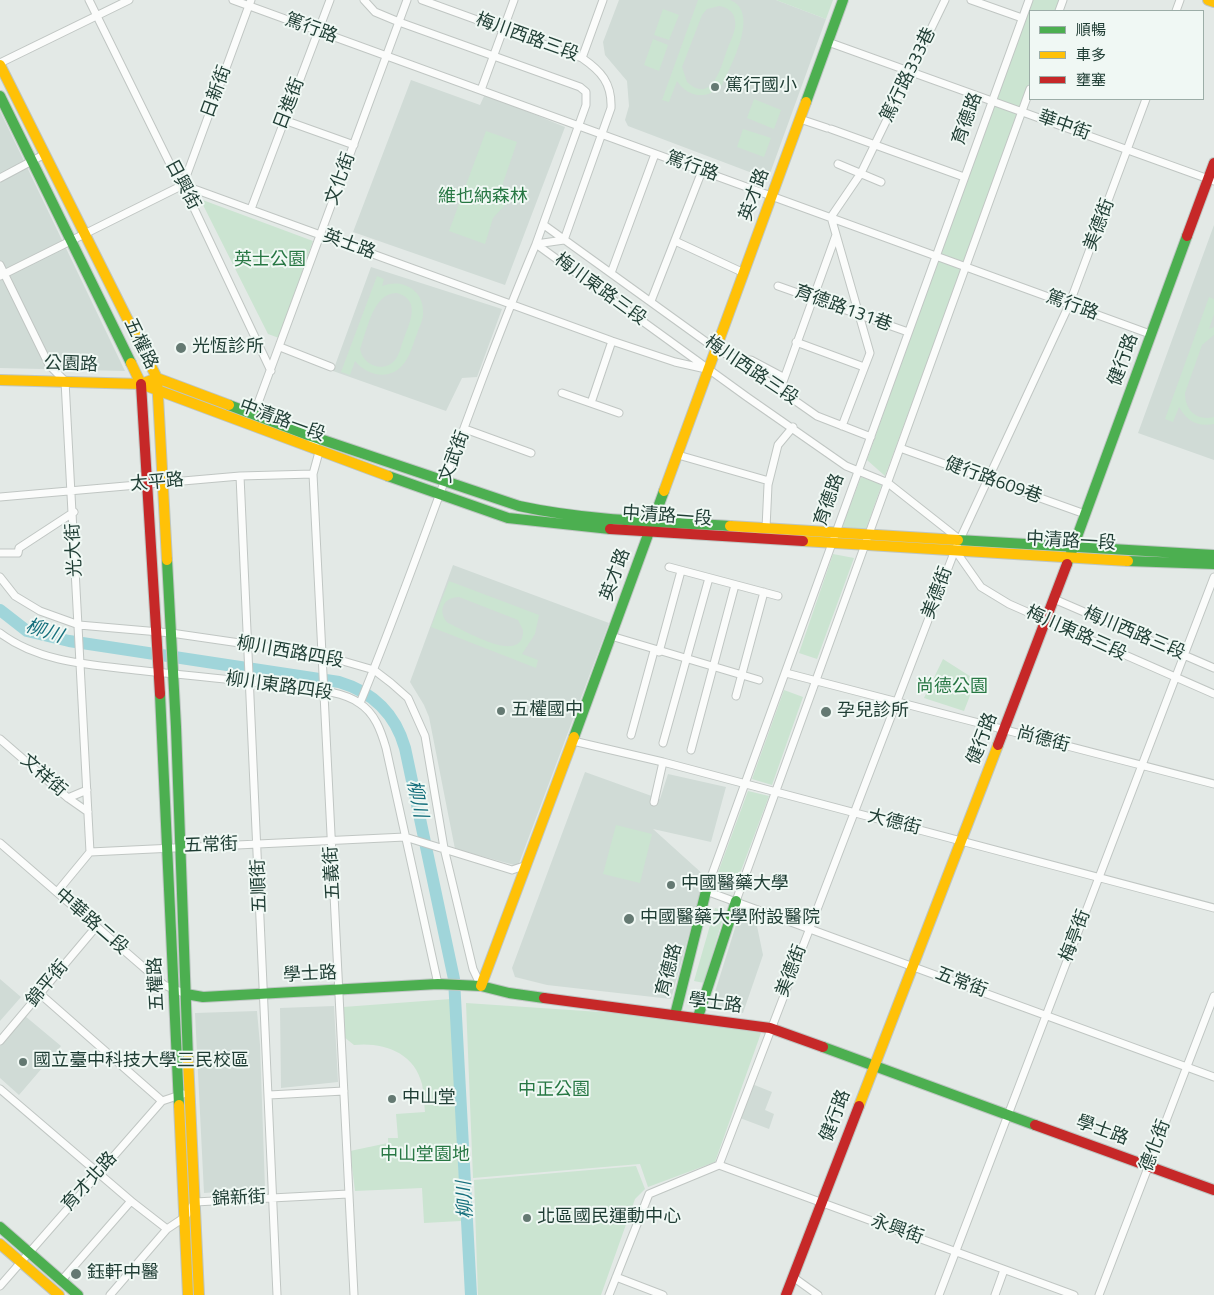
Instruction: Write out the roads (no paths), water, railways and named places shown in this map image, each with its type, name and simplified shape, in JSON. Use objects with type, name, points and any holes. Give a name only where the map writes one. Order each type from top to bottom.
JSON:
[{"type":"main road","name":"英才路","points":[[481,986],[654,521],[843,0]]},
{"type":"main road","points":[[1208,0],[1214,2]]},
{"type":"main road","name":"五權路","points":[[0,64],[157,378],[173,674],[199,1295]]},
{"type":"main road","name":"五權路","points":[[0,96],[141,384],[156,632],[188,1295]]},
{"type":"main road","name":"健行路","points":[[786,1295],[1069,560],[1150,334],[1211,180],[1214,164]]},
{"type":"main road","points":[[141,384],[157,378]]},
{"type":"main road","name":"中清路一段","points":[[157,378],[308,435],[444,482],[542,511],[654,521],[1214,554]]},
{"type":"main road","name":"公園路","points":[[0,380],[141,384]]},
{"type":"main road","name":"中清路一段","points":[[141,384],[318,452],[508,518],[649,532],[954,550],[1069,560],[1214,564]]},
{"type":"main road","name":"育德路","points":[[675,1015],[706,891]]},
{"type":"main road","points":[[698,1017],[736,900]]},
{"type":"main road","name":"學士路","points":[[186,994],[203,997],[443,984],[481,986],[509,993],[770,1028],[1214,1190]]},
{"type":"main road","points":[[0,1227],[78,1295]]},
{"type":"main road","points":[[0,1244],[59,1295]]},
{"type":"street","name":"日興街","points":[[90,0],[172,168],[183,184],[271,371]]},
{"type":"street","points":[[0,64],[129,0]]},
{"type":"street","name":"篤行路","points":[[233,0],[250,3],[318,31],[1150,334]]},
{"type":"street","name":"日進街","points":[[251,209],[330,0]]},
{"type":"street","name":"梅川東路三段","points":[[364,0],[375,12],[399,22],[493,54],[580,87],[586,92],[587,99],[536,244],[708,370],[793,427],[846,466],[888,482],[960,539]]},
{"type":"street","name":"文化街","points":[[254,414],[280,348],[407,0]]},
{"type":"street","name":"梅川西路三段","points":[[422,0],[582,58],[601,71],[612,96],[611,108],[603,135],[564,240]]},
{"type":"street","points":[[481,90],[514,0]]},
{"type":"street","points":[[582,58],[603,0]]},
{"type":"street","points":[[971,0],[1022,18]]},
{"type":"street","name":"育德路","points":[[706,891],[1029,0]]},
{"type":"street","name":"篤行路333巷","points":[[830,217],[861,173],[944,2]]},
{"type":"street","name":"日新街","points":[[183,184],[250,3]]},
{"type":"street","name":"華中街","points":[[828,42],[1211,180]]},
{"type":"street","points":[[736,900],[1029,92]]},
{"type":"street","name":"美德街","points":[[719,1165],[954,550],[989,479],[1069,305],[1146,100]]},
{"type":"street","points":[[800,119],[964,177]]},
{"type":"street","points":[[284,120],[354,145]]},
{"type":"street","points":[[0,178],[45,154]]},
{"type":"street","points":[[611,273],[655,154]]},
{"type":"street","points":[[838,164],[881,182]]},
{"type":"street","points":[[652,301],[702,171]]},
{"type":"street","points":[[2,275],[183,184]]},
{"type":"street","name":"英士路","points":[[183,184],[612,342],[675,362],[708,370]]},
{"type":"street","points":[[830,217],[870,354],[842,426]]},
{"type":"street","name":"梅川西路三段","points":[[544,225],[652,301],[716,349],[737,360],[817,416],[871,436]]},
{"type":"street","points":[[780,390],[836,236]]},
{"type":"street","points":[[536,244],[564,240]]},
{"type":"street","points":[[675,242],[744,272]]},
{"type":"street","name":"文武街","points":[[360,703],[466,429],[510,305],[536,244]]},
{"type":"street","points":[[0,265],[2,275],[49,365],[65,381]]},
{"type":"street","name":"育德路131巷","points":[[778,286],[908,332]]},
{"type":"street","points":[[591,403],[612,342]]},
{"type":"street","points":[[796,342],[864,367]]},
{"type":"street","points":[[280,348],[331,367]]},
{"type":"street","points":[[737,360],[751,360],[783,378]]},
{"type":"street","name":"光大街","points":[[65,381],[73,491],[90,852]]},
{"type":"street","points":[[562,393],[619,413]]},
{"type":"street","points":[[766,528],[769,481],[778,445],[793,427]]},
{"type":"street","points":[[466,429],[531,453]]},
{"type":"street","points":[[308,435],[318,452]]},
{"type":"street","name":"健行路609巷","points":[[900,448],[1085,514]]},
{"type":"street","name":"五義街","points":[[318,452],[314,474],[354,1295]]},
{"type":"street","points":[[678,455],[769,481]]},
{"type":"street","name":"太平路","points":[[0,497],[240,476],[314,474]]},
{"type":"street","name":"五順街","points":[[240,476],[277,1295]]},
{"type":"street","points":[[0,553],[18,553],[19,548],[74,512]]},
{"type":"street","name":"梅川東路三段","points":[[954,550],[981,587],[1009,604],[1214,694]]},
{"type":"street","points":[[669,568],[778,596]]},
{"type":"street","points":[[630,734],[657,651],[680,570]]},
{"type":"street","name":"柳川西路四段","points":[[0,577],[15,596],[40,611],[79,628],[171,633],[248,649],[322,657],[374,670],[408,698],[420,720],[430,757],[440,847],[473,969],[481,986]]},
{"type":"street","name":"梅亭街","points":[[939,1295],[1214,577]]},
{"type":"street","points":[[663,743],[709,578]]},
{"type":"street","points":[[690,750],[735,585]]},
{"type":"street","points":[[736,696],[764,592]]},
{"type":"street","name":"梅川西路三段","points":[[1054,599],[1214,668]]},
{"type":"street","name":"柳川東路四段","points":[[0,633],[26,649],[80,663],[173,674],[250,678],[324,688],[360,703],[380,727],[405,837],[443,984]]},
{"type":"street","points":[[611,636],[713,668],[760,680]]},
{"type":"street","name":"尚德街","points":[[786,673],[1214,784]]},
{"type":"street","name":"文祥街","points":[[0,739],[68,798],[88,812]]},
{"type":"street","name":"大德街","points":[[573,741],[663,762],[1214,908]]},
{"type":"street","points":[[654,802],[663,762]]},
{"type":"street","points":[[68,798],[87,790]]},
{"type":"street","name":"五常街","points":[[90,852],[405,837],[440,847],[477,861],[512,870],[527,865]]},
{"type":"street","name":"中華路二段","points":[[0,843],[164,985],[186,994]]},
{"type":"street","points":[[57,892],[90,852]]},
{"type":"street","name":"五常街","points":[[706,891],[810,927],[1214,1077]]},
{"type":"street","name":"錦平街","points":[[0,1041],[96,927]]},
{"type":"street","points":[[39,993],[162,1101],[190,1092]]},
{"type":"street","name":"德化街","points":[[1099,1295],[1214,996]]},
{"type":"street","points":[[0,1089],[131,1201],[167,1229]]},
{"type":"street","points":[[268,1095],[344,1091]]},
{"type":"street","name":"育才北路","points":[[0,1286],[162,1101]]},
{"type":"street","points":[[610,1295],[649,1194],[719,1165]]},
{"type":"street","name":"永興街","points":[[719,1165],[1074,1295]]},
{"type":"street","name":"錦新街","points":[[110,1295],[167,1229],[185,1216],[195,1202],[348,1194]]},
{"type":"street","points":[[61,1281],[131,1201]]},
{"type":"street","points":[[994,1295],[1004,1270]]},
{"type":"street","points":[[616,1277],[663,1295]]},
{"type":"street","points":[[793,1277],[818,1295]]},
{"type":"waterway","name":"柳川","points":[[0,610],[27,631],[69,641],[339,682],[351,686],[372,698],[389,714],[405,748],[454,979],[471,1295]]},
{"type":"place","name":"篤行國小","points":[[715,87]]},
{"type":"place","name":"光恆診所","points":[[181,348]]},
{"type":"place","name":"五權國中","points":[[501,711]]},
{"type":"place","name":"孕兒診所","points":[[826,712]]},
{"type":"place","name":"中國醫藥大學","points":[[671,885]]},
{"type":"place","name":"中國醫藥大學附設醫院","points":[[629,919]]},
{"type":"place","name":"國立臺中科技大學三民校區","points":[[23,1062]]},
{"type":"place","name":"中山堂","points":[[392,1099]]},
{"type":"place","name":"北區國民運動中心","points":[[527,1218]]},
{"type":"place","name":"鈺軒中醫","points":[[76,1274]]},
{"type":"park label","name":"維也納森林","points":[[483,198]]},
{"type":"park label","name":"英士公園","points":[[270,261]]},
{"type":"park label","name":"尚德公園","points":[[952,688]]},
{"type":"park label","name":"中正公園","points":[[554,1091]]},
{"type":"park label","name":"中山堂園地","points":[[425,1156]]}]
